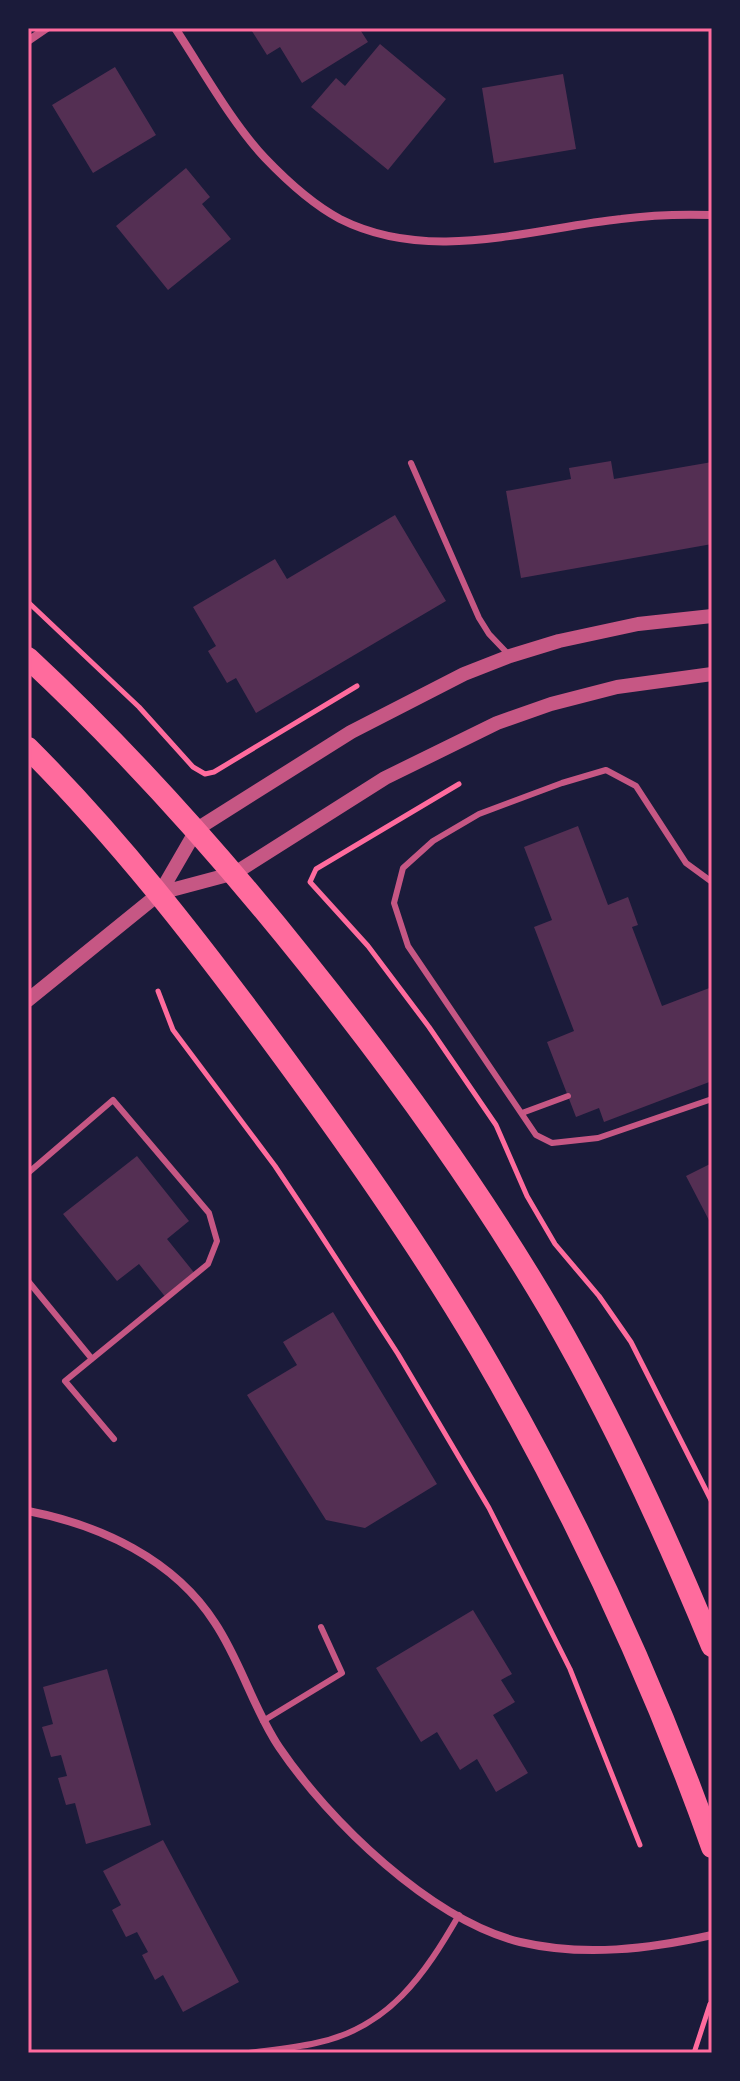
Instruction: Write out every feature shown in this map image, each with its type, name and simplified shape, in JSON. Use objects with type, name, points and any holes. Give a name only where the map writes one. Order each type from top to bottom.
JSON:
[{"type":"highway","points":[[28,658],[84,710],[197,829],[381,1055],[506,1239],[552,1314],[674,1554],[712,1646]]},
{"type":"highway","points":[[28,748],[120,845],[160,893],[323,1111],[479,1348],[564,1503],[639,1663],[712,1847]]},
{"type":"street","points":[[28,41],[47,28]]},
{"type":"street","points":[[175,28],[263,156],[310,200],[341,219],[379,234],[425,242],[468,242],[622,218],[712,215]]},
{"type":"street","points":[[28,1000],[160,893],[197,829],[351,732],[464,674],[510,656],[559,641],[638,624],[712,616]]},
{"type":"street","points":[[160,893],[235,873],[385,778],[497,723],[551,704],[617,687],[712,674]]},
{"type":"street","points":[[28,1511],[65,1518],[117,1538],[192,1593],[216,1623],[263,1721],[314,1793],[360,1843],[423,1892],[459,1915],[519,1942],[575,1949],[640,1949],[712,1935]]},
{"type":"lane","points":[[411,463],[479,618],[510,656]]},
{"type":"lane","points":[[712,882],[686,863],[636,786],[606,770],[479,814],[433,841],[403,868],[394,903],[408,946],[536,1135],[552,1143],[598,1138],[712,1099]]},
{"type":"lane","points":[[522,1113],[568,1096]]},
{"type":"lane","points":[[28,1173],[113,1100],[209,1213],[217,1241],[208,1264],[65,1381],[114,1439]]},
{"type":"lane","points":[[28,1281],[92,1359]]},
{"type":"lane","points":[[263,1721],[342,1673],[321,1627]]},
{"type":"lane","points":[[249,2053],[319,2043],[370,2022],[422,1976],[459,1915]]},
{"type":"path","points":[[28,602],[139,707],[193,767],[205,774],[214,772],[357,686]]},
{"type":"path","points":[[459,784],[316,869],[310,882],[368,946],[429,1027],[496,1125],[527,1196],[555,1244],[599,1296],[631,1342],[712,1502]]},
{"type":"path","points":[[158,991],[173,1030],[275,1166],[313,1223],[398,1354],[489,1508],[570,1669],[640,1845]]},
{"type":"path","points":[[694,2053],[710,2004]]},
{"type":"building","points":[[250,28],[359,28],[368,42],[302,83],[280,47],[267,55]]},
{"type":"building","points":[[380,44],[446,99],[388,170],[311,107],[336,78],[345,86]]},
{"type":"building","points":[[115,67],[156,135],[93,173],[52,105]]},
{"type":"building","points":[[563,74],[576,149],[494,163],[482,88]]},
{"type":"building","points":[[186,168],[210,197],[202,204],[231,239],[168,290],[116,226]]},
{"type":"building","points":[[611,461],[614,479],[712,462],[712,544],[521,578],[506,491],[571,479],[569,468]]},
{"type":"building","points":[[395,515],[446,601],[256,713],[236,678],[227,683],[208,651],[216,646],[193,607],[275,559],[287,579]]},
{"type":"building","points":[[578,826],[608,905],[628,897],[638,925],[632,927],[662,1006],[712,987],[712,1081],[604,1122],[599,1108],[576,1117],[547,1042],[574,1031],[534,927],[552,920],[524,847]]},
{"type":"building","points":[[137,1156],[189,1221],[167,1239],[196,1275],[167,1299],[139,1264],[117,1281],[63,1214]]},
{"type":"building","points":[[712,1163],[712,1226],[686,1176]]},
{"type":"building","points":[[333,1312],[437,1484],[365,1528],[326,1520],[247,1395],[297,1365],[283,1342]]},
{"type":"building","points":[[473,1610],[512,1674],[501,1680],[515,1702],[493,1715],[528,1773],[496,1792],[477,1759],[460,1770],[437,1732],[421,1742],[376,1668]]},
{"type":"building","points":[[107,1669],[151,1825],[86,1844],[75,1803],[66,1805],[58,1778],[67,1776],[61,1755],[51,1757],[42,1727],[53,1724],[43,1687]]},
{"type":"building","points":[[163,1840],[239,1982],[183,2012],[163,1975],[155,1980],[142,1955],[148,1952],[137,1932],[126,1937],[112,1910],[121,1905],[103,1871]]}]
